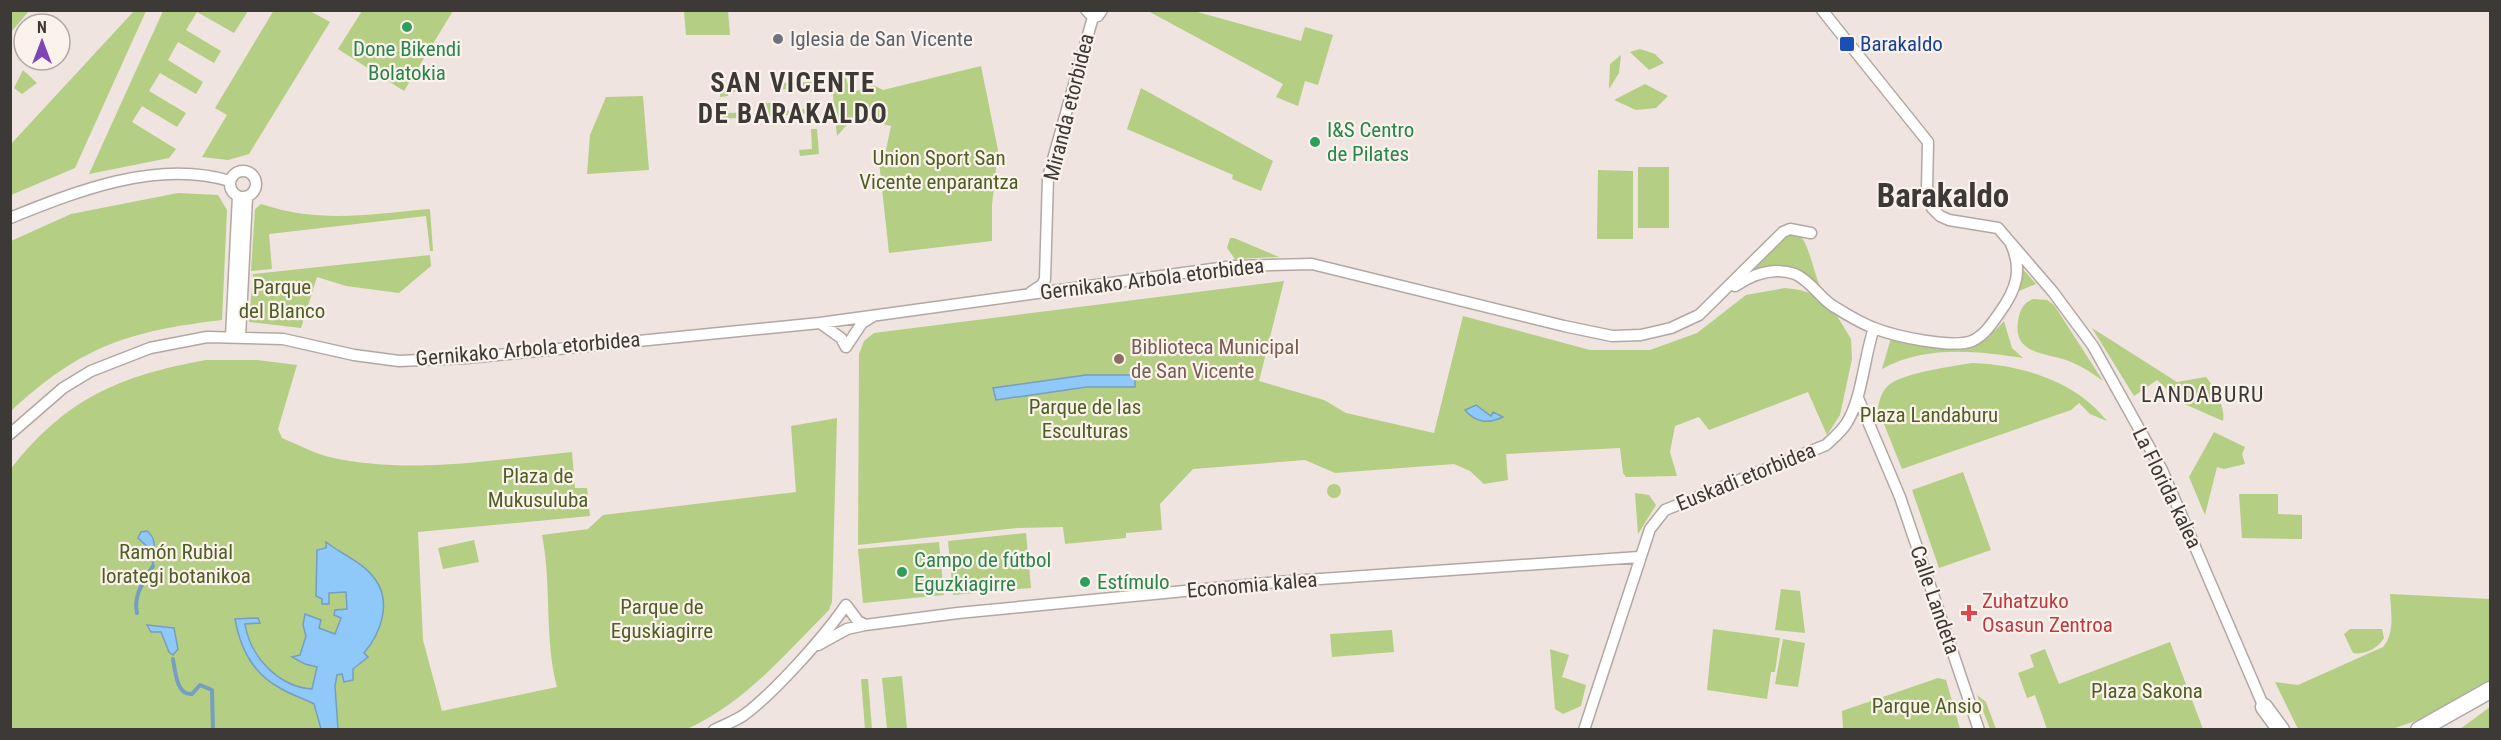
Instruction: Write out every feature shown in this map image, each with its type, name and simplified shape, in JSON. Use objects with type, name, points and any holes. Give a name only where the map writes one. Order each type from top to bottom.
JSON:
[{"type":"highway","points":[[2419,729],[2474,702],[2490,690]]},
{"type":"highway","points":[[2445,729],[2490,698]]},
{"type":"highway","points":[[2264,707],[2282,729]]},
{"type":"street","points":[[1822,10],[1928,142],[1930,161],[1927,189],[1932,208],[1940,216],[1949,220],[2003,232]]},
{"type":"street","name":"Miranda etorbidea","points":[[1025,295],[1042,285],[1045,279],[1048,177],[1094,13]]},
{"type":"street","points":[[239,171],[252,174],[256,187],[243,196],[231,190],[230,181],[239,171]]},
{"type":"street","points":[[10,218],[73,192],[120,181],[186,174],[230,181]]},
{"type":"street","points":[[236,337],[243,196]]},
{"type":"street","name":"Gernikako Arbola etorbidea","points":[[10,434],[63,388],[91,371],[150,348],[207,337],[283,339],[376,359],[430,360],[820,322],[1234,266],[1312,264],[1612,336],[1641,335],[1671,328],[1699,315],[1784,232],[1790,229],[1811,233]]},
{"type":"street","name":"Gernikako Arbola etorbidea","points":[[1718,297],[1745,279],[1764,271],[1780,271],[1807,281],[1831,305],[1874,328],[1948,343],[1972,340],[1985,332],[2013,294],[2017,280],[2014,251],[2003,232]]},
{"type":"street","name":"La Florida kalea","points":[[2003,232],[2053,292],[2093,346],[2162,470],[2273,729]]},
{"type":"street","points":[[846,347],[862,323],[875,315]]},
{"type":"street","points":[[845,319],[846,347]]},
{"type":"street","points":[[820,322],[841,338],[846,347]]},
{"type":"street","name":"Euskadi etorbidea","points":[[1584,729],[1650,529],[1665,510],[1826,445],[1846,424],[1858,398],[1866,352],[1874,328]]},
{"type":"street","name":"Calle Landeta","points":[[1858,398],[1890,471],[1979,729]]},
{"type":"street","name":"Economia kalea","points":[[810,650],[847,630],[865,625],[958,613],[1277,582],[1639,557]]},
{"type":"street","points":[[714,729],[743,716],[810,650],[846,605],[858,621],[865,625]]},
{"type":"green space","points":[[274,10],[310,11],[330,22],[249,154],[228,160],[202,157],[227,115],[215,108]]},
{"type":"green space","points":[[10,11],[29,11],[12,12],[11,32]]},
{"type":"green space","points":[[134,11],[146,11],[75,168],[11,195],[11,144]]},
{"type":"green space","points":[[163,11],[248,11],[234,33],[197,12],[186,30],[221,51],[214,63],[178,42],[168,60],[203,82],[196,94],[160,73],[149,91],[186,113],[177,127],[142,106],[132,122],[176,149],[169,158],[89,174]]},
{"type":"green space","points":[[362,11],[453,11],[404,91],[338,49]]},
{"type":"green space","points":[[684,11],[728,11],[730,35],[686,35]]},
{"type":"green space","points":[[1148,11],[1194,11],[1301,41],[1305,27],[1333,35],[1318,85],[1305,81],[1298,106],[1276,97],[1283,84]]},
{"type":"green space","points":[[1640,49],[1655,54],[1664,63],[1649,70],[1630,52]]},
{"type":"green space","points":[[1621,55],[1619,73],[1609,89],[1610,64]]},
{"type":"green space","name":"Union Sport San Vicente enparantza","points":[[981,66],[998,150],[992,205],[992,241],[889,253],[879,161],[884,160],[891,126],[854,117],[837,136],[831,76],[844,72],[851,93],[873,85],[883,90]]},
{"type":"green space","points":[[22,72],[25,72],[37,83],[22,94],[14,88]]},
{"type":"green space","points":[[813,82],[813,92],[805,92],[805,88],[773,90],[773,83]]},
{"type":"green space","points":[[757,84],[758,90],[728,92],[728,96],[720,97],[720,86]]},
{"type":"green space","points":[[1645,84],[1668,96],[1656,108],[1636,110],[1614,100]]},
{"type":"green space","points":[[1141,88],[1273,161],[1261,191],[1232,179],[1233,175],[1127,129]]},
{"type":"green space","points":[[643,96],[649,170],[587,174],[590,135],[606,97]]},
{"type":"green space","points":[[720,102],[728,102],[728,113],[752,112],[752,117],[721,119]]},
{"type":"green space","points":[[759,103],[774,103],[775,116],[760,117]]},
{"type":"green space","points":[[807,104],[814,104],[815,113],[785,115],[785,111],[807,109]]},
{"type":"green space","points":[[811,129],[817,129],[819,154],[800,156],[799,150],[812,149]]},
{"type":"green space","points":[[1638,167],[1669,167],[1669,228],[1638,228]]},
{"type":"green space","points":[[1598,170],[1633,171],[1633,239],[1597,239]]},
{"type":"green space","points":[[178,193],[218,195],[227,210],[222,320],[160,330],[108,345],[60,371],[11,411],[11,241],[71,214]]},
{"type":"green space","points":[[261,204],[304,214],[325,216],[430,209],[433,251],[430,251],[426,216],[269,234],[272,269],[251,271],[255,209]]},
{"type":"green space","points":[[1798,234],[1808,250],[1820,286],[1800,273],[1782,266],[1764,267],[1743,277],[1785,236]]},
{"type":"green space","points":[[1230,238],[1279,257],[1235,259],[1227,248]]},
{"type":"green space","name":"Parque del Blanco","points":[[430,255],[431,266],[399,293],[346,286],[317,277],[301,328],[249,322],[253,274]]},
{"type":"green space","points":[[2021,267],[2036,284],[2019,291]]},
{"type":"green space","name":"Parque de las Esculturas","points":[[1284,281],[1259,381],[1324,400],[1346,413],[1434,433],[1463,316],[1590,350],[1650,350],[1697,333],[1746,295],[1785,288],[1815,295],[1837,316],[1851,339],[1852,359],[1840,415],[1827,435],[1808,392],[1709,430],[1699,417],[1675,426],[1670,452],[1677,476],[1626,477],[1623,473],[1620,448],[1506,454],[1508,480],[1484,484],[1470,471],[1454,464],[1335,473],[1305,460],[1193,469],[1160,504],[1162,530],[1126,533],[1126,538],[1065,544],[1063,527],[1017,528],[858,545],[859,354],[864,341],[874,333]]},
{"type":"green space","points":[[2033,299],[2047,300],[2054,305],[2103,381],[2076,364],[2039,353],[2025,346],[2020,340],[2018,321],[2022,307]]},
{"type":"green space","points":[[2004,321],[2012,348],[2023,358],[1970,352],[1933,353],[1899,361],[1882,369],[1891,338],[1952,349],[1978,342],[1991,334]]},
{"type":"green space","points":[[2092,328],[2177,382],[2206,377],[2221,404],[2223,421],[2182,403],[2157,380],[2134,396]]},
{"type":"green space","name":"Ramón Rubial lorategi botanikoa","points":[[206,360],[257,360],[297,365],[278,429],[282,438],[329,457],[389,465],[420,465],[481,462],[572,452],[575,488],[587,488],[590,516],[418,532],[423,640],[442,711],[557,687],[551,650],[547,573],[542,535],[588,529],[603,515],[796,492],[791,426],[837,418],[832,602],[829,610],[746,692],[708,718],[687,729],[11,729],[10,470],[52,425],[96,394],[147,374]]},
{"type":"green space","name":"Plaza Landaburu","points":[[1973,363],[2010,367],[2047,378],[2080,395],[2107,421],[2090,414],[2079,403],[2071,410],[1902,469],[1878,409],[1885,389],[1906,376]]},
{"type":"green space","points":[[2214,432],[2245,447],[2242,454],[2245,464],[2224,469],[2217,467],[2205,515],[2189,477]]},
{"type":"green space","points":[[1963,472],[1991,550],[1939,568],[1912,490]]},
{"type":"green space","points":[[1331,484],[1337,484],[1341,491],[1337,498],[1331,498],[1327,494],[1327,488]]},
{"type":"green space","points":[[1635,493],[1649,495],[1656,505],[1638,534]]},
{"type":"green space","points":[[2239,494],[2278,494],[2278,514],[2302,515],[2302,539],[2242,538]]},
{"type":"green space","points":[[1026,533],[1031,588],[953,595],[948,541]]},
{"type":"green space","points":[[474,540],[479,562],[443,569],[438,548]]},
{"type":"green space","name":"Campo de fútbol Eguzkiagirre","points":[[939,542],[944,595],[863,603],[858,549]]},
{"type":"green space","points":[[1781,589],[1800,591],[1805,633],[1775,630]]},
{"type":"green space","points":[[2390,594],[2490,599],[2490,683],[2427,717],[2392,729],[2298,729],[2275,682],[2298,685],[2383,647],[2391,629]]},
{"type":"green space","points":[[1713,629],[1780,638],[1775,672],[1771,672],[1767,699],[1707,690]]},
{"type":"green space","points":[[2350,629],[2382,629],[2384,638],[2370,650],[2353,653],[2344,634]]},
{"type":"green space","points":[[1392,630],[1394,652],[1332,657],[1330,634]]},
{"type":"green space","points":[[1783,639],[1805,643],[1798,687],[1775,684]]},
{"type":"green space","name":"Plaza Sakona","points":[[2170,642],[2203,729],[2047,729],[2035,695],[2027,698],[2018,673],[2034,667],[2030,655],[2045,649],[2059,684]]},
{"type":"green space","points":[[1550,649],[1569,655],[1562,677],[1586,685],[1581,706],[1563,714],[1555,709]]},
{"type":"green space","points":[[902,676],[907,729],[887,729],[882,678]]},
{"type":"green space","name":"Parque Ansio","points":[[1938,678],[1946,680],[1960,729],[1843,729],[1842,711]]},
{"type":"green space","points":[[861,679],[868,679],[872,729],[865,729]]},
{"type":"green space","points":[[1977,695],[1986,702],[1996,729],[1990,729]]},
{"type":"green space","points":[[2490,707],[2490,729],[2460,729]]},
{"type":"water","points":[[1086,375],[1135,375],[1135,387],[1087,387],[996,400],[993,388]]},
{"type":"water","points":[[1476,405],[1491,416],[1493,412],[1503,417],[1492,421],[1473,418],[1465,410]]},
{"type":"water","points":[[147,531],[154,542],[153,566],[151,550],[138,538],[141,532]]},
{"type":"water","points":[[326,542],[370,573],[383,597],[379,627],[364,653],[368,657],[353,669],[353,680],[344,682],[342,674],[337,675],[335,686],[338,729],[321,729],[314,704],[284,690],[262,675],[244,649],[235,619],[258,618],[260,623],[245,624],[253,648],[260,659],[288,683],[312,689],[317,667],[292,657],[300,655],[306,636],[303,625],[305,614],[321,620],[319,628],[335,634],[341,618],[334,615],[335,610],[347,609],[346,592],[329,593],[329,604],[322,604],[322,599],[316,596],[317,550],[326,548]]},
{"type":"water","points":[[147,625],[174,628],[178,649],[173,655],[169,652],[161,632],[151,632]]},
{"type":"waterway","points":[[137,613],[138,594],[153,566]]},
{"type":"waterway","points":[[173,659],[176,676],[183,691],[192,694],[200,685],[212,690],[213,730]]},
{"type":"place","name":"Done Bikendi Bolatokia","points":[[407,27]]},
{"type":"place","name":"Iglesia de San Vicente","points":[[778,39]]},
{"type":"place","name":"Barakaldo","points":[[1847,44]]},
{"type":"place","name":"I&S Centro de Pilates","points":[[1315,142]]},
{"type":"place","name":"Biblioteca Municipal de San Vicente","points":[[1119,359]]},
{"type":"place","name":"Campo de fútbol Eguzkiagirre","points":[[902,572]]},
{"type":"place","name":"Estímulo","points":[[1085,582]]},
{"type":"place","name":"Zuhatzuko Osasun Zentroa","points":[[1969,613]]},
{"type":"district","name":"SAN VICENTE DE BARAKALDO","points":[[793,98]]},
{"type":"district","name":"Barakaldo","points":[[1943,195]]},
{"type":"district","name":"LANDABURU","points":[[2203,394]]},
{"type":"park label","name":"Plaza de Mukusuluba","points":[[538,488]]},
{"type":"park label","name":"Parque de Eguskiagirre","points":[[662,619]]}]
